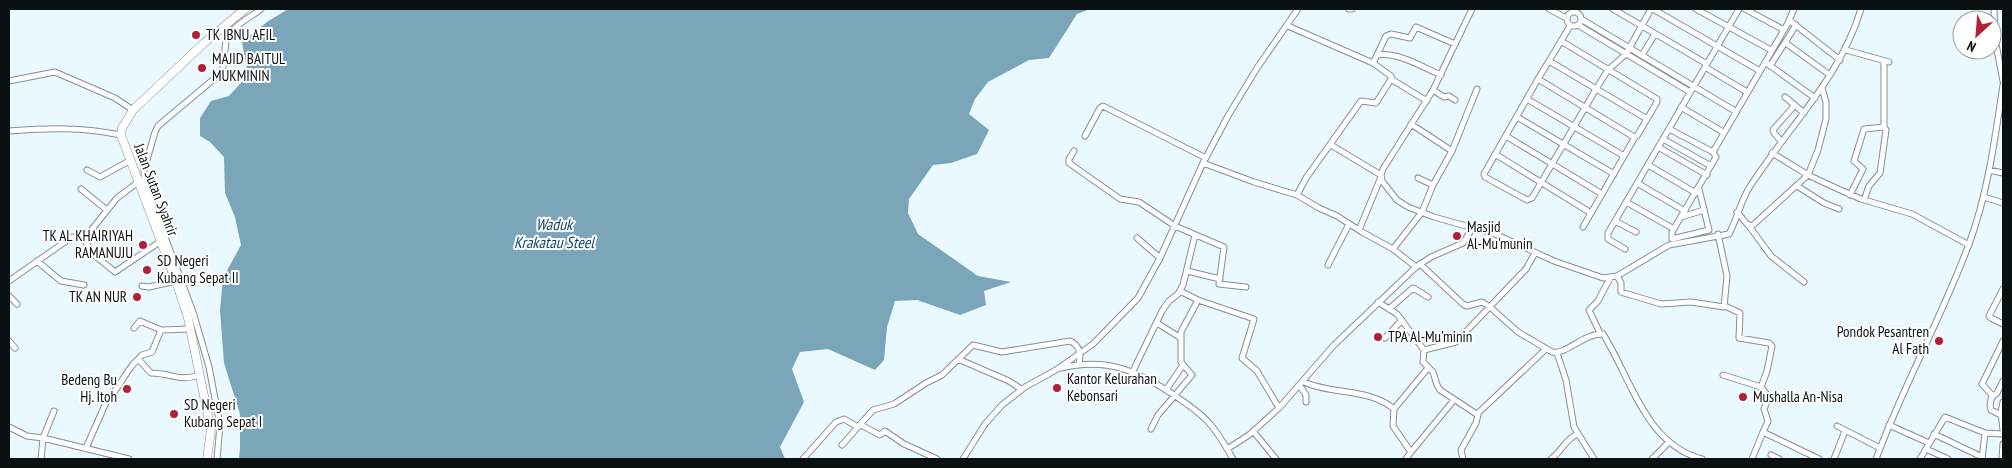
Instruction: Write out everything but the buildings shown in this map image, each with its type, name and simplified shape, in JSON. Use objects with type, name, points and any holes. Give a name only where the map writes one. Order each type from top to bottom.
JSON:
[{"type":"street","points":[[9,130],[91,129],[121,135],[122,128],[133,110],[204,43],[246,9]]},
{"type":"street","points":[[217,459],[220,424],[209,367],[193,312],[143,176],[158,126],[221,73],[225,64],[226,40],[230,33],[261,9]]},
{"type":"street","points":[[963,459],[990,418],[1002,405],[1021,389],[1081,354],[1102,336],[1138,298],[1160,258],[1204,160],[1247,82],[1288,26],[1298,9]]},
{"type":"street","points":[[1359,230],[1381,176],[1410,124],[1433,90],[1471,9]]},
{"type":"street","points":[[1549,9],[1566,18],[1570,26]]},
{"type":"street","points":[[1565,9],[1579,14],[1581,19],[1735,111]]},
{"type":"street","points":[[1612,9],[1706,65],[1747,92]]},
{"type":"street","points":[[1570,26],[1484,174],[1485,177],[1519,198],[1527,200],[1532,198],[1608,70],[1626,54],[1652,9],[1760,71]]},
{"type":"street","points":[[1696,9],[1771,50]]},
{"type":"street","points":[[1625,249],[1607,237],[1615,220],[1739,9]]},
{"type":"street","points":[[1745,9],[1784,30]]},
{"type":"street","points":[[1713,152],[1735,111],[1790,20],[1794,9]]},
{"type":"street","points":[[1331,145],[1381,176],[1382,181],[1397,200],[1408,207],[1502,237],[1536,253],[1600,277],[1610,278],[1617,276],[1670,245],[1718,234],[1729,234],[1749,188],[1772,153],[1815,98],[1846,50],[1861,9]]},
{"type":"street","points":[[1994,9],[1995,39],[2003,80]]},
{"type":"street","points":[[1566,18],[1571,12]]},
{"type":"street","points":[[1578,25],[1581,19]]},
{"type":"street","points":[[1790,20],[1840,60]]},
{"type":"street","points":[[1570,26],[1578,25],[1690,92]]},
{"type":"street","points":[[1770,66],[1796,25]]},
{"type":"street","points":[[1288,26],[1374,63],[1391,76],[1392,79],[1427,101]]},
{"type":"street","points":[[1374,63],[1386,36],[1391,34],[1410,38],[1416,27],[1455,44]]},
{"type":"street","points":[[1642,56],[1655,34]]},
{"type":"street","points":[[1561,41],[1657,99],[1657,102],[1583,227]]},
{"type":"street","points":[[1786,41],[1787,44],[1830,75]]},
{"type":"street","points":[[1846,50],[1887,61],[1884,127],[1886,132],[1881,169],[1864,200]]},
{"type":"street","points":[[1377,55],[1409,59],[1441,75]]},
{"type":"street","points":[[1549,61],[1647,119]]},
{"type":"street","points":[[1765,62],[1815,98]]},
{"type":"street","points":[[9,80],[55,72],[120,101],[133,110]]},
{"type":"street","points":[[1297,195],[1306,178],[1361,101],[1376,103],[1392,79]]},
{"type":"street","points":[[1538,79],[1636,137]]},
{"type":"street","points":[[1876,459],[1889,425],[1924,351],[1969,245],[1984,197],[2003,85]]},
{"type":"street","points":[[1749,226],[1759,220],[1808,174],[1818,150],[1826,119],[1826,102],[1822,88]]},
{"type":"street","points":[[1393,249],[1422,212],[1433,186],[1452,151],[1477,89]]},
{"type":"street","points":[[1433,90],[1444,97],[1449,96],[1455,100]]},
{"type":"street","points":[[1785,97],[1804,113]]},
{"type":"street","points":[[1526,99],[1624,156]]},
{"type":"street","points":[[1085,136],[1100,108],[1104,106],[1204,160],[1254,182],[1297,195],[1418,265],[1463,304],[1467,306],[1482,302],[1518,332],[1546,349],[1557,353],[1588,336],[1600,334]]},
{"type":"street","points":[[1781,141],[1774,134],[1773,130],[1794,106]]},
{"type":"street","points":[[1682,107],[1723,132]]},
{"type":"street","points":[[1517,117],[1614,174]]},
{"type":"street","points":[[1410,124],[1452,151]]},
{"type":"street","points":[[1850,195],[1863,170],[1854,161],[1864,129],[1884,127]]},
{"type":"street","points":[[1648,165],[1698,191],[1709,230],[1672,239],[1671,236],[1674,229],[1698,191],[1716,157],[1713,152],[1669,129]]},
{"type":"street","name":"Jalan Sutan Syahrir","points":[[121,135],[137,183],[176,281],[191,329],[211,430],[207,459]]},
{"type":"street","points":[[1506,136],[1602,194]]},
{"type":"street","points":[[1663,139],[1711,166]]},
{"type":"street","points":[[1658,147],[1707,175]]},
{"type":"street","points":[[1074,151],[1069,159],[1071,164],[1120,199],[1139,202],[1175,226],[1224,248],[1220,285],[1246,287]]},
{"type":"street","points":[[1772,153],[1850,195],[1912,214],[1969,245]]},
{"type":"street","points":[[1495,154],[1591,213]]},
{"type":"street","points":[[87,170],[100,178],[130,161]]},
{"type":"street","points":[[1989,170],[2003,173]]},
{"type":"street","points":[[1418,178],[1433,186]]},
{"type":"street","points":[[84,239],[117,198],[137,183]]},
{"type":"street","points":[[1637,183],[1685,211]]},
{"type":"street","points":[[1797,186],[1827,205],[1833,205],[1839,209]]},
{"type":"street","points":[[81,189],[107,210]]},
{"type":"street","points":[[1984,197],[2003,203]]},
{"type":"street","points":[[1626,202],[1674,229]]},
{"type":"street","points":[[1681,218],[1704,210]]},
{"type":"street","points":[[1737,212],[1771,256],[1804,282]]},
{"type":"street","points":[[1615,220],[1636,232]]},
{"type":"street","points":[[1328,265],[1349,224]]},
{"type":"street","points":[[1227,449],[1253,431],[1279,408],[1334,346],[1418,265],[1463,243],[1472,229]]},
{"type":"street","points":[[1718,234],[1726,270],[1725,306]]},
{"type":"street","points":[[1133,371],[1165,306],[1180,291],[1196,235]]},
{"type":"street","points":[[9,281],[72,237],[84,239],[93,254],[115,272],[161,241]]},
{"type":"street","points":[[1137,238],[1160,258]]},
{"type":"street","points":[[1424,350],[1456,342],[1526,269],[1536,253]]},
{"type":"street","points":[[37,260],[61,281],[84,285]]},
{"type":"street","points":[[1187,271],[1220,279]]},
{"type":"street","points":[[1617,276],[1621,283],[1621,292],[1651,302],[1668,305],[1691,302],[1725,306],[1740,313],[1738,337],[1772,345],[1767,371],[1761,387]]},
{"type":"street","points":[[1610,278],[1598,301],[1589,310],[1600,334],[1603,335],[1610,347],[1643,413],[1669,442],[1682,452],[1702,459]]},
{"type":"street","points":[[142,286],[149,288],[176,281]]},
{"type":"street","points":[[1388,309],[1413,288],[1428,296]]},
{"type":"street","points":[[2003,289],[1989,316],[2003,324]]},
{"type":"street","points":[[1180,291],[1198,300],[1254,319],[1242,358],[1257,370],[1279,408]]},
{"type":"street","points":[[9,296],[17,304]]},
{"type":"street","points":[[1152,429],[1158,416],[1192,375],[1181,362],[1181,338],[1182,328],[1198,300]]},
{"type":"street","points":[[1378,302],[1402,320],[1424,350],[1423,362],[1433,372],[1437,386],[1454,400],[1477,414]]},
{"type":"street","points":[[1385,338],[1402,320]]},
{"type":"street","points":[[134,328],[140,321],[161,330],[191,329]]},
{"type":"street","points":[[1157,324],[1181,338]]},
{"type":"street","points":[[86,448],[108,398],[114,393],[132,366],[142,355],[152,352],[161,330]]},
{"type":"street","points":[[9,341],[15,348]]},
{"type":"street","points":[[842,445],[873,410],[894,404],[942,375],[970,346],[975,344],[1002,352],[1070,341],[1076,345],[1081,354],[1079,364]]},
{"type":"street","points":[[1992,397],[1982,384],[2003,341]]},
{"type":"street","points":[[1463,459],[1461,450],[1476,423],[1477,414],[1546,349]]},
{"type":"street","points":[[1557,353],[1566,380],[1571,418],[1577,434],[1594,459]]},
{"type":"street","points":[[958,359],[1013,383],[1021,389]]},
{"type":"street","points":[[139,360],[151,373],[159,372],[180,379],[200,375]]},
{"type":"street","points":[[1056,370],[1079,364],[1122,368],[1133,371],[1166,390],[1205,418],[1233,459]]},
{"type":"street","points":[[1166,390],[1183,365]]},
{"type":"street","points":[[1411,452],[1392,426],[1394,409],[1428,368]]},
{"type":"street","points":[[1723,375],[1761,387],[1769,396],[1764,409],[1768,421],[1752,459]]},
{"type":"street","points":[[2001,415],[1991,410],[1990,405],[1992,397],[1997,393],[2003,381]]},
{"type":"street","points":[[1302,384],[1306,395],[1306,402]]},
{"type":"street","points":[[1302,384],[1378,398],[1394,409]]},
{"type":"street","points":[[1406,459],[1454,400]]},
{"type":"street","points":[[2003,402],[2001,415],[2003,430]]},
{"type":"street","points":[[41,459],[43,438],[54,411]]},
{"type":"street","points":[[1920,459],[1945,417],[1985,433],[2003,434]]},
{"type":"street","points":[[803,459],[836,422],[844,419],[880,435],[885,431],[904,444],[937,459]]},
{"type":"street","points":[[1889,425],[1929,442]]},
{"type":"street","points":[[1837,426],[1880,448]]},
{"type":"street","points":[[9,427],[27,436],[43,438],[129,459]]},
{"type":"street","points":[[1253,431],[1276,459]]},
{"type":"street","points":[[1834,459],[1845,431]]},
{"type":"street","points":[[1763,432],[1819,459]]},
{"type":"street","points":[[1934,434],[1982,458],[1985,433]]},
{"type":"street","points":[[1552,459],[1562,450],[1565,442],[1577,434]]},
{"type":"street","points":[[1652,459],[1669,442]]},
{"type":"street","points":[[2002,459],[2003,444]]},
{"type":"street","points":[[1926,449],[1948,459]]},
{"type":"street","points":[[1771,455],[1780,459]]},
{"type":"water","name":"Waduk Krakatau Steel","points":[[288,9],[1090,9],[1077,14],[1049,58],[1029,60],[988,82],[975,99],[969,114],[989,130],[977,154],[951,163],[933,165],[909,199],[908,213],[918,234],[978,276],[1011,282],[984,291],[986,305],[960,315],[917,300],[895,301],[887,327],[884,360],[875,370],[828,349],[800,352],[792,369],[804,402],[780,447],[785,459],[239,459],[240,414],[224,363],[220,310],[223,278],[241,245],[235,217],[225,193],[224,157],[210,142],[200,136],[200,118],[211,101],[229,96],[248,75],[242,42],[267,22]]},
{"type":"place","name":"TK IBNU AFIL","points":[[196,35]]},
{"type":"place","name":"MAJID BAITUL MUKMININ","points":[[202,68]]},
{"type":"place","name":"Masjid Al-Mu'munin","points":[[1457,236]]},
{"type":"place","name":"TK AL KHAIRIYAH RAMANUJU","points":[[143,245]]},
{"type":"place","name":"SD Negeri Kubang Sepat II","points":[[147,270]]},
{"type":"place","name":"TK AN NUR","points":[[137,297]]},
{"type":"place","name":"TPA Al-Mu'minin","points":[[1378,337]]},
{"type":"place","name":"Pondok Pesantren Al Fath","points":[[1939,341]]},
{"type":"place","name":"Kantor Kelurahan Kebonsari","points":[[1057,388]]},
{"type":"place","name":"Bedeng Bu Hj. Itoh","points":[[127,389]]},
{"type":"place","name":"Mushalla An-Nisa","points":[[1743,397]]},
{"type":"place","name":"SD Negeri Kubang Sepat I","points":[[174,414]]}]
